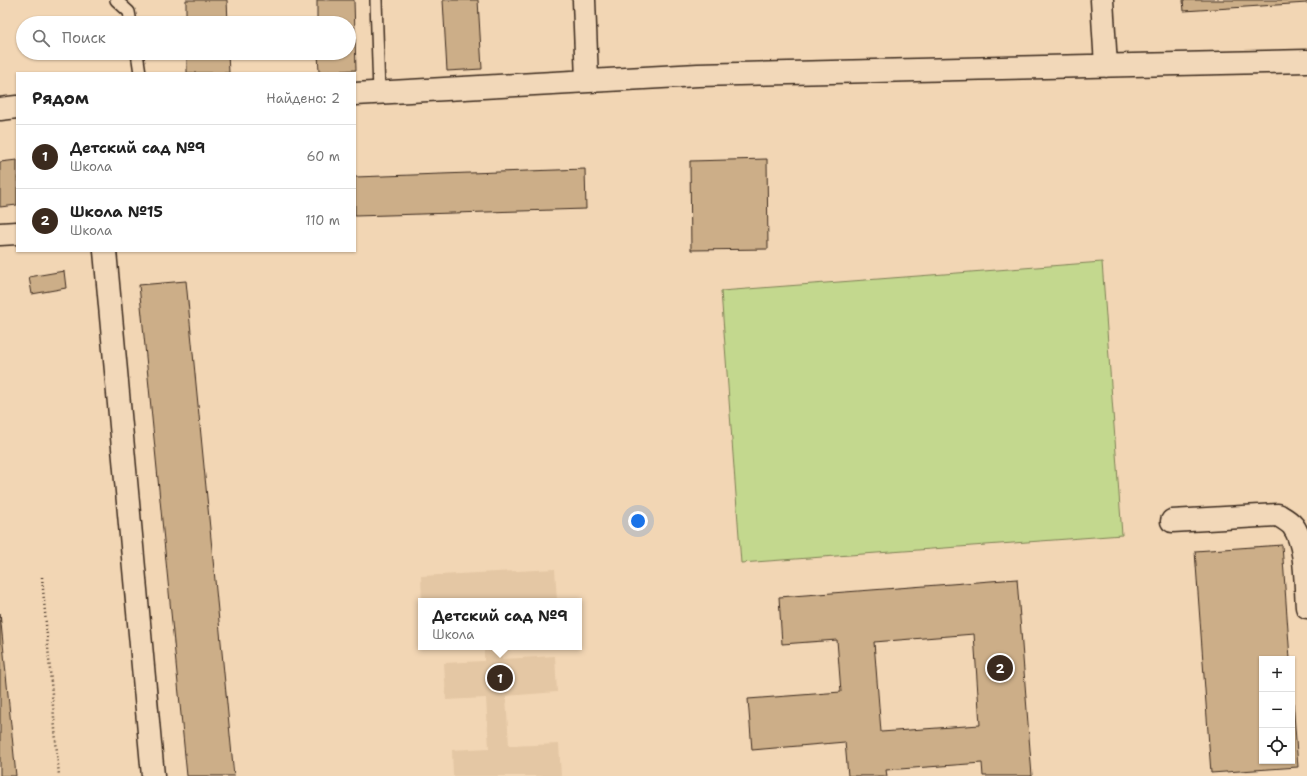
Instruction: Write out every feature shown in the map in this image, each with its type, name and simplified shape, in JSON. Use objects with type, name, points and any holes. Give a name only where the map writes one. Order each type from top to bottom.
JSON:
[{"type":"street","points":[[584,0],[587,81]]},
{"type":"street","points":[[1102,0],[1106,66]]},
{"type":"street","points":[[356,94],[698,75],[1307,61]]},
{"type":"street","points":[[0,109],[16,107]]},
{"type":"street","points":[[0,234],[16,233]]},
{"type":"street","points":[[105,252],[153,776]]},
{"type":"street","points":[[1172,521],[1278,515],[1285,519],[1292,525],[1302,545],[1307,607]]},
{"type":"lane","points":[[116,0],[129,12],[130,16]]},
{"type":"lane","points":[[376,0],[379,93]]},
{"type":"lane","points":[[138,60],[140,72]]},
{"type":"path","points":[[42,577],[59,776]]},
{"type":"shaded area","points":[[555,569],[557,598],[422,598],[421,576]]},
{"type":"shaded area","points":[[484,650],[501,650],[502,659],[555,656],[557,692],[506,696],[509,746],[559,744],[561,776],[453,776],[452,750],[489,748],[486,698],[446,700],[444,663],[484,661]]},
{"type":"green space","points":[[1102,262],[1122,535],[741,563],[721,291]]},
{"type":"building","points":[[186,0],[227,0],[228,16],[186,16]]},
{"type":"building","points":[[317,0],[354,0],[354,16],[317,16]]},
{"type":"building","points":[[443,0],[478,0],[482,69],[447,71]]},
{"type":"building","points":[[1183,0],[1307,0],[1307,3],[1184,11]]},
{"type":"building","points":[[187,60],[228,60],[229,72],[187,72]]},
{"type":"building","points":[[318,60],[356,60],[356,70],[319,72]]},
{"type":"building","points":[[767,159],[768,249],[691,250],[690,161]]},
{"type":"building","points":[[16,160],[16,205],[0,207],[0,162]]},
{"type":"building","points":[[585,169],[586,209],[356,216],[356,177]]},
{"type":"building","points":[[64,271],[66,288],[32,294],[29,277]]},
{"type":"building","points":[[186,281],[234,776],[187,776],[139,285]]},
{"type":"building","points":[[1282,545],[1290,656],[1259,656],[1259,764],[1295,764],[1295,727],[1298,767],[1211,773],[1195,551]]},
{"type":"building","points":[[1017,579],[1032,776],[983,776],[982,763],[886,770],[887,776],[848,776],[845,742],[752,750],[748,699],[841,692],[837,640],[782,644],[779,597]],"holes":[[[974,634],[980,725],[881,732],[874,642]]]},
{"type":"building","points":[[0,613],[16,776],[0,776]]},
{"type":"place","name":"Школа №15","points":[[1000,668]]},
{"type":"place","name":"Детский сад №9","points":[[500,678]]}]
